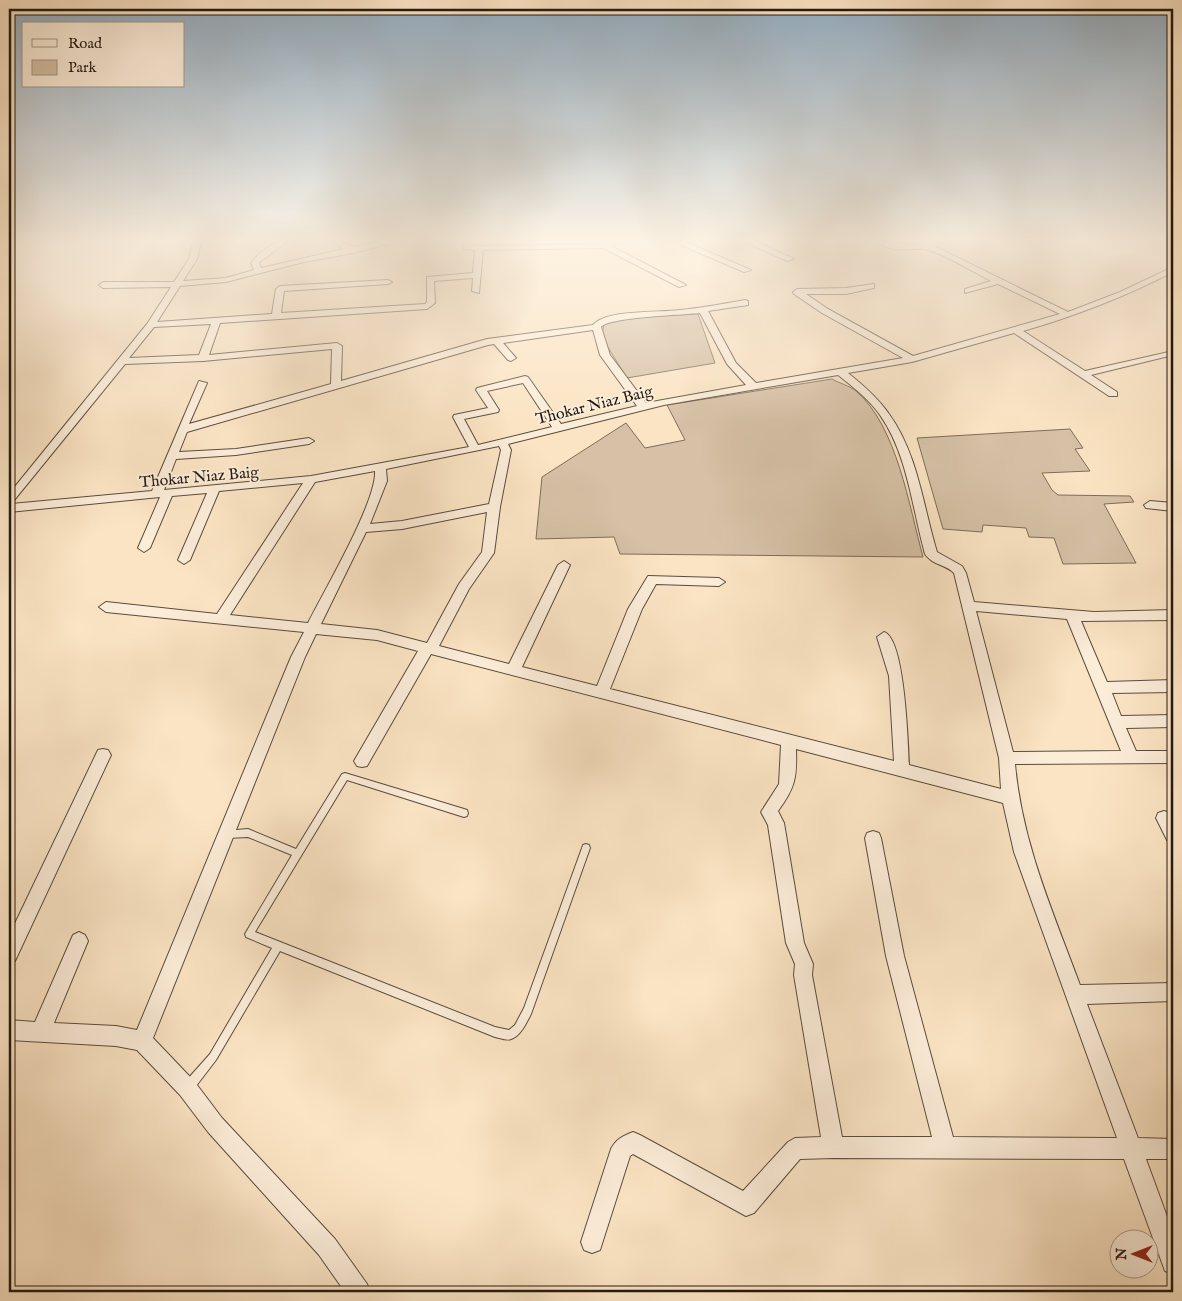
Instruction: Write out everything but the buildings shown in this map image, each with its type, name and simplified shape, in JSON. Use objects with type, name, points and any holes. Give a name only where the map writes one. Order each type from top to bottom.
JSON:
[{"type":"street","points":[[9,501],[65,429],[124,361],[168,300]]},
{"type":"street","points":[[276,317],[279,300]]},
{"type":"street","points":[[151,325],[427,306],[431,303],[431,300]]},
{"type":"street","points":[[808,300],[825,311],[912,359]]},
{"type":"street","points":[[1037,300],[1068,315]]},
{"type":"street","name":"Thokar Niaz Baig","points":[[9,508],[311,479],[380,468],[475,449],[643,406],[912,359],[1068,315],[1108,300]]},
{"type":"street","points":[[184,429],[496,340],[596,327],[600,322],[618,317],[703,310],[745,303]]},
{"type":"street","points":[[703,310],[732,364],[754,387]]},
{"type":"street","points":[[203,358],[216,321]]},
{"type":"street","points":[[596,327],[605,355],[643,406]]},
{"type":"street","points":[[1017,330],[1113,394]]},
{"type":"street","points":[[496,340],[511,358]]},
{"type":"street","points":[[124,361],[203,358],[337,346],[336,385]]},
{"type":"street","points":[[1085,374],[1172,353]]},
{"type":"street","points":[[841,372],[876,403],[890,423],[909,469],[930,554],[958,570],[1007,758],[1010,798],[1022,852],[1173,1263]]},
{"type":"street","points":[[475,449],[458,417],[494,410],[480,390],[491,386],[525,379],[559,429]]},
{"type":"street","points":[[144,548],[189,409],[202,383]]},
{"type":"street","points":[[174,456],[236,452],[309,441]]},
{"type":"street","points":[[362,761],[464,587],[488,553],[494,507],[506,450],[502,442]]},
{"type":"street","points":[[142,1041],[298,657],[362,529],[381,481],[380,468]]},
{"type":"street","points":[[220,619],[311,479]]},
{"type":"street","points":[[184,560],[214,489]]},
{"type":"street","points":[[1150,505],[1173,507]]},
{"type":"street","points":[[362,529],[402,525],[494,507]]},
{"type":"street","points":[[513,670],[564,565]]},
{"type":"street","points":[[601,693],[635,609],[652,579],[719,582]]},
{"type":"street","points":[[968,606],[1072,615],[1173,615]]},
{"type":"street","points":[[106,607],[377,635],[1010,798]]},
{"type":"street","points":[[1072,615],[1132,757]]},
{"type":"street","points":[[884,637],[896,676],[902,770]]},
{"type":"street","points":[[1103,688],[1173,686]]},
{"type":"street","points":[[1116,722],[1173,721]]},
{"type":"street","points":[[788,741],[789,777],[781,796],[772,803],[769,812],[776,823],[794,943],[804,964],[803,975],[832,1147]]},
{"type":"street","points":[[9,955],[103,756]]},
{"type":"street","points":[[1007,758],[1173,757]]},
{"type":"street","points":[[1164,818],[1173,836]]},
{"type":"street","points":[[873,838],[896,956],[944,1148]]},
{"type":"street","points":[[41,1031],[79,941]]},
{"type":"street","points":[[1074,995],[1173,992]]},
{"type":"street","points":[[9,1030],[116,1036],[142,1041],[187,1088],[215,1124],[327,1248],[359,1292]]},
{"type":"street","points":[[592,1242],[622,1149],[634,1142],[746,1205],[794,1149],[832,1147],[1173,1149]]},
{"type":"lane","points":[[464,813],[345,776],[249,934],[495,1032],[510,1035],[518,1028],[528,1011],[586,848]]},
{"type":"lane","points":[[227,834],[248,833],[298,854]]},
{"type":"lane","points":[[187,1088],[213,1057],[278,946]]},
{"type":"green space","points":[[698,314],[715,363],[627,378],[602,338],[604,322],[620,318]]},
{"type":"green space","points":[[832,379],[856,391],[870,406],[882,425],[892,445],[900,468],[923,557],[620,554],[614,537],[536,539],[542,477],[626,423],[645,448],[685,440],[667,405]]},
{"type":"green space","points":[[1070,429],[1083,448],[1075,449],[1090,471],[1042,473],[1052,490],[1058,495],[1130,496],[1134,502],[1104,504],[1136,563],[1063,564],[1054,538],[1029,537],[1026,528],[983,525],[982,532],[943,529],[917,438]]}]
